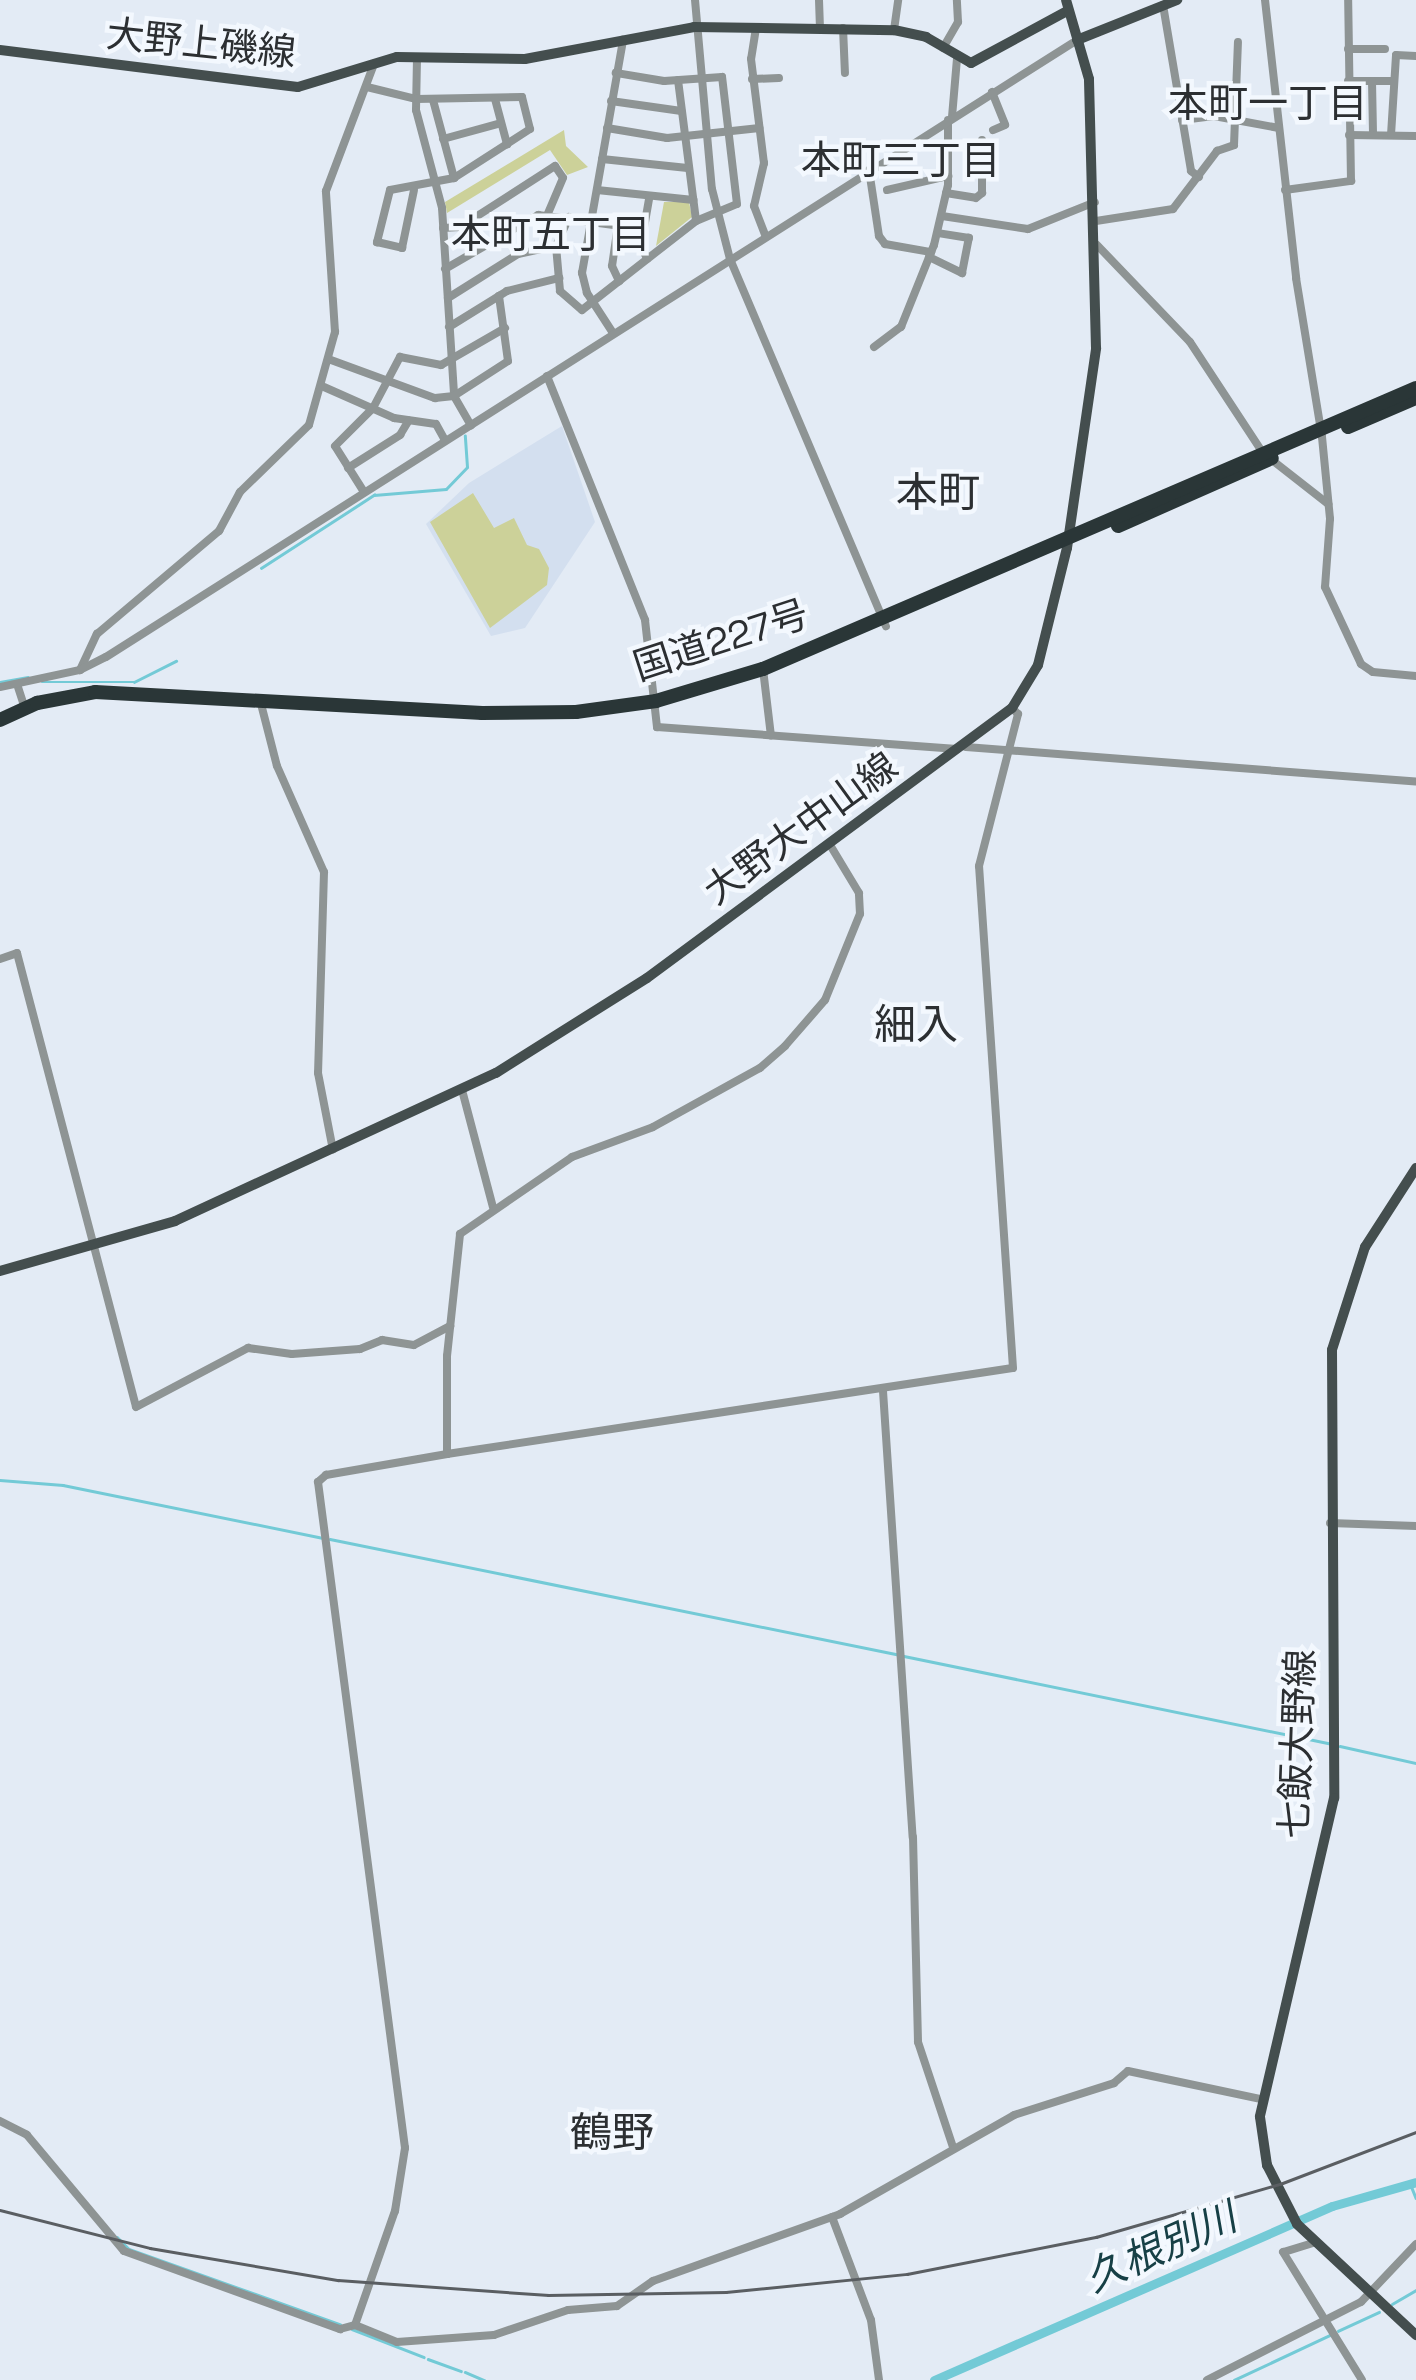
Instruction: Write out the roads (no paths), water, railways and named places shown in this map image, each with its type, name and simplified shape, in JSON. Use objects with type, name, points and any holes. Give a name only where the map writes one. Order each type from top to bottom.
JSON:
[{"type":"highway","name":"国道227号","points":[[1321,433],[1416,388]]},
{"type":"highway","name":"国道227号","points":[[0,720],[26,711],[95,700],[260,704],[542,722],[655,705],[764,674],[1266,456],[1416,398]]},
{"type":"highway","name":"国道227号","points":[[0,729],[26,711]]},
{"type":"main road","points":[[957,59],[987,58],[1066,5],[1077,40],[1168,2]]},
{"type":"main road","name":"大野上磯線","points":[[0,50],[298,87],[374,64],[417,58],[526,58],[694,28],[894,30],[943,48],[957,59]]},
{"type":"main road","name":"大野大中山線","points":[[0,1270],[175,1222],[462,1090],[591,1016],[963,749],[1012,708],[1038,665],[1068,543],[1093,382],[1096,221],[1089,78],[1077,40]]},
{"type":"main road","name":"七飯大野線","points":[[1415,2334],[1311,2241],[1286,2208],[1264,2152],[1262,2099],[1329,1840],[1335,1745],[1330,1523],[1332,1350],[1365,1246],[1416,1168]]},
{"type":"street","points":[[695,0],[694,28],[705,134],[718,216],[730,259],[884,623]]},
{"type":"street","points":[[819,0],[820,28]]},
{"type":"street","points":[[894,30],[898,0]]},
{"type":"street","points":[[943,48],[958,22],[957,0]]},
{"type":"street","points":[[1266,0],[1285,190],[1321,433],[1328,504],[1325,587],[1349,644],[1373,672],[1416,676]]},
{"type":"street","points":[[1285,190],[1350,181],[1348,0]]},
{"type":"street","points":[[1168,2],[1190,171],[1199,177]]},
{"type":"street","points":[[756,28],[752,79],[764,163],[754,206],[766,236]]},
{"type":"street","points":[[843,28],[845,73]]},
{"type":"street","points":[[613,334],[582,280],[623,39]]},
{"type":"street","points":[[0,687],[80,670],[1077,40]]},
{"type":"street","points":[[1096,221],[1174,210],[1217,151],[1234,145],[1238,42]]},
{"type":"street","points":[[1348,49],[1385,50]]},
{"type":"street","points":[[1391,135],[1396,56],[1416,56]]},
{"type":"street","points":[[417,58],[416,99],[443,228],[454,396],[471,424]]},
{"type":"street","points":[[874,347],[901,327],[938,233],[948,176],[957,59]]},
{"type":"street","points":[[80,670],[97,634],[219,531],[246,484],[305,434],[324,387],[336,315],[326,192],[374,64]]},
{"type":"street","points":[[569,217],[556,246],[559,278],[568,305],[582,310],[696,221],[718,216],[737,204],[722,77],[678,80],[616,73]]},
{"type":"street","points":[[752,79],[778,78]]},
{"type":"street","points":[[678,80],[696,221]]},
{"type":"street","points":[[1348,80],[1394,81]]},
{"type":"street","points":[[1372,81],[1373,134]]},
{"type":"street","points":[[367,87],[416,99],[522,98],[530,129],[454,178],[414,190],[390,190],[377,242],[402,248],[414,190]]},
{"type":"street","points":[[992,92],[1005,125],[993,130]]},
{"type":"street","points":[[495,99],[507,144]]},
{"type":"street","points":[[433,100],[454,178]]},
{"type":"street","points":[[611,101],[681,111]]},
{"type":"street","points":[[1182,120],[1235,118],[1279,128]]},
{"type":"street","points":[[443,139],[502,123]]},
{"type":"street","points":[[607,128],[685,136],[759,128]]},
{"type":"street","points":[[1350,135],[1416,136]]},
{"type":"street","points":[[946,193],[976,198],[982,194],[982,140]]},
{"type":"street","points":[[602,159],[688,168]]},
{"type":"street","points":[[443,228],[460,227],[556,166],[563,178],[548,214]]},
{"type":"street","points":[[868,170],[879,236],[885,244],[930,255],[962,273],[969,238],[938,233]]},
{"type":"street","points":[[888,190],[948,176]]},
{"type":"street","points":[[596,190],[649,199],[693,200]]},
{"type":"street","points":[[646,260],[644,229],[649,199]]},
{"type":"street","points":[[942,216],[1028,229],[1095,202]]},
{"type":"street","points":[[445,269],[521,221],[548,214],[644,229]]},
{"type":"street","points":[[618,225],[612,266],[619,281]]},
{"type":"street","points":[[1097,245],[1190,342],[1266,456],[1328,504]]},
{"type":"street","points":[[448,298],[518,254],[556,246]]},
{"type":"street","points":[[448,328],[499,296],[559,278]]},
{"type":"street","points":[[331,360],[435,398],[454,396],[508,361],[499,296]]},
{"type":"street","points":[[364,492],[335,446],[373,408],[400,357],[432,368],[451,362],[505,328]]},
{"type":"street","points":[[548,376],[645,620],[657,727],[1416,782]]},
{"type":"street","points":[[324,387],[409,420],[436,424],[445,440]]},
{"type":"street","points":[[348,468],[400,435],[409,420]]},
{"type":"street","points":[[764,674],[771,736]]},
{"type":"street","points":[[18,684],[26,711]]},
{"type":"street","points":[[260,704],[324,872],[318,1073],[333,1150]]},
{"type":"street","points":[[354,2326],[395,2211],[404,2148],[325,1538],[321,1477],[447,1454],[456,1458],[1013,1368],[979,866],[1018,714],[1012,708]]},
{"type":"street","points":[[447,1454],[450,1326],[460,1234],[493,1207],[572,1157],[653,1127],[760,1068],[785,1046],[825,1000],[860,914],[859,893],[830,845]]},
{"type":"street","points":[[0,960],[17,953],[136,1408],[248,1348],[292,1354],[360,1349],[382,1340],[414,1344],[450,1326]]},
{"type":"street","points":[[462,1090],[493,1207]]},
{"type":"street","points":[[883,1390],[918,2042],[953,2147]]},
{"type":"street","points":[[1330,1523],[1416,1526]]},
{"type":"street","points":[[0,2121],[27,2135],[124,2251],[340,2328],[354,2326],[398,2342],[504,2333],[568,2310],[617,2306],[653,2281],[832,2217],[953,2147],[1039,2104],[1114,2084],[1128,2072],[1262,2099]]},
{"type":"street","points":[[832,2217],[872,2320],[879,2380]]},
{"type":"street","points":[[1311,2241],[1283,2252],[1362,2380]]},
{"type":"street","points":[[1207,2380],[1328,2323],[1370,2294],[1416,2244]]},
{"type":"waterway","points":[[261,568],[374,495],[446,489],[467,467],[465,436]]},
{"type":"waterway","points":[[42,682],[134,682],[176,661]]},
{"type":"waterway","points":[[0,682],[28,677]]},
{"type":"waterway","points":[[0,1480],[63,1485],[323,1538]]},
{"type":"waterway","points":[[330,1539],[896,1654]]},
{"type":"waterway","points":[[904,1656],[1332,1744]]},
{"type":"waterway","points":[[1340,1746],[1416,1763]]},
{"type":"waterway","name":"久根別川","points":[[934,2380],[1332,2206],[1416,2182]]},
{"type":"waterway","points":[[1410,2183],[1416,2198]]},
{"type":"waterway","points":[[117,2237],[129,2249],[340,2324]]},
{"type":"waterway","points":[[1392,2304],[1416,2290]]},
{"type":"waterway","points":[[1338,2331],[1379,2312]]},
{"type":"waterway","points":[[352,2329],[424,2357]]},
{"type":"waterway","points":[[1234,2380],[1332,2334]]},
{"type":"waterway","points":[[428,2359],[461,2371]]},
{"type":"waterway","points":[[465,2372],[484,2380]]},
{"type":"railway","points":[[0,2210],[150,2248],[338,2280],[548,2295],[726,2292],[907,2274],[1096,2237],[1280,2184],[1416,2132]]},
{"type":"district","name":"本町一丁目","points":[[1268,104]]},
{"type":"district","name":"本町三丁目","points":[[901,161]]},
{"type":"district","name":"本町五丁目","points":[[551,235]]},
{"type":"district","name":"本町","points":[[938,493]]},
{"type":"district","name":"細入","points":[[916,1025]]},
{"type":"district","name":"鶴野","points":[[612,2133]]}]
